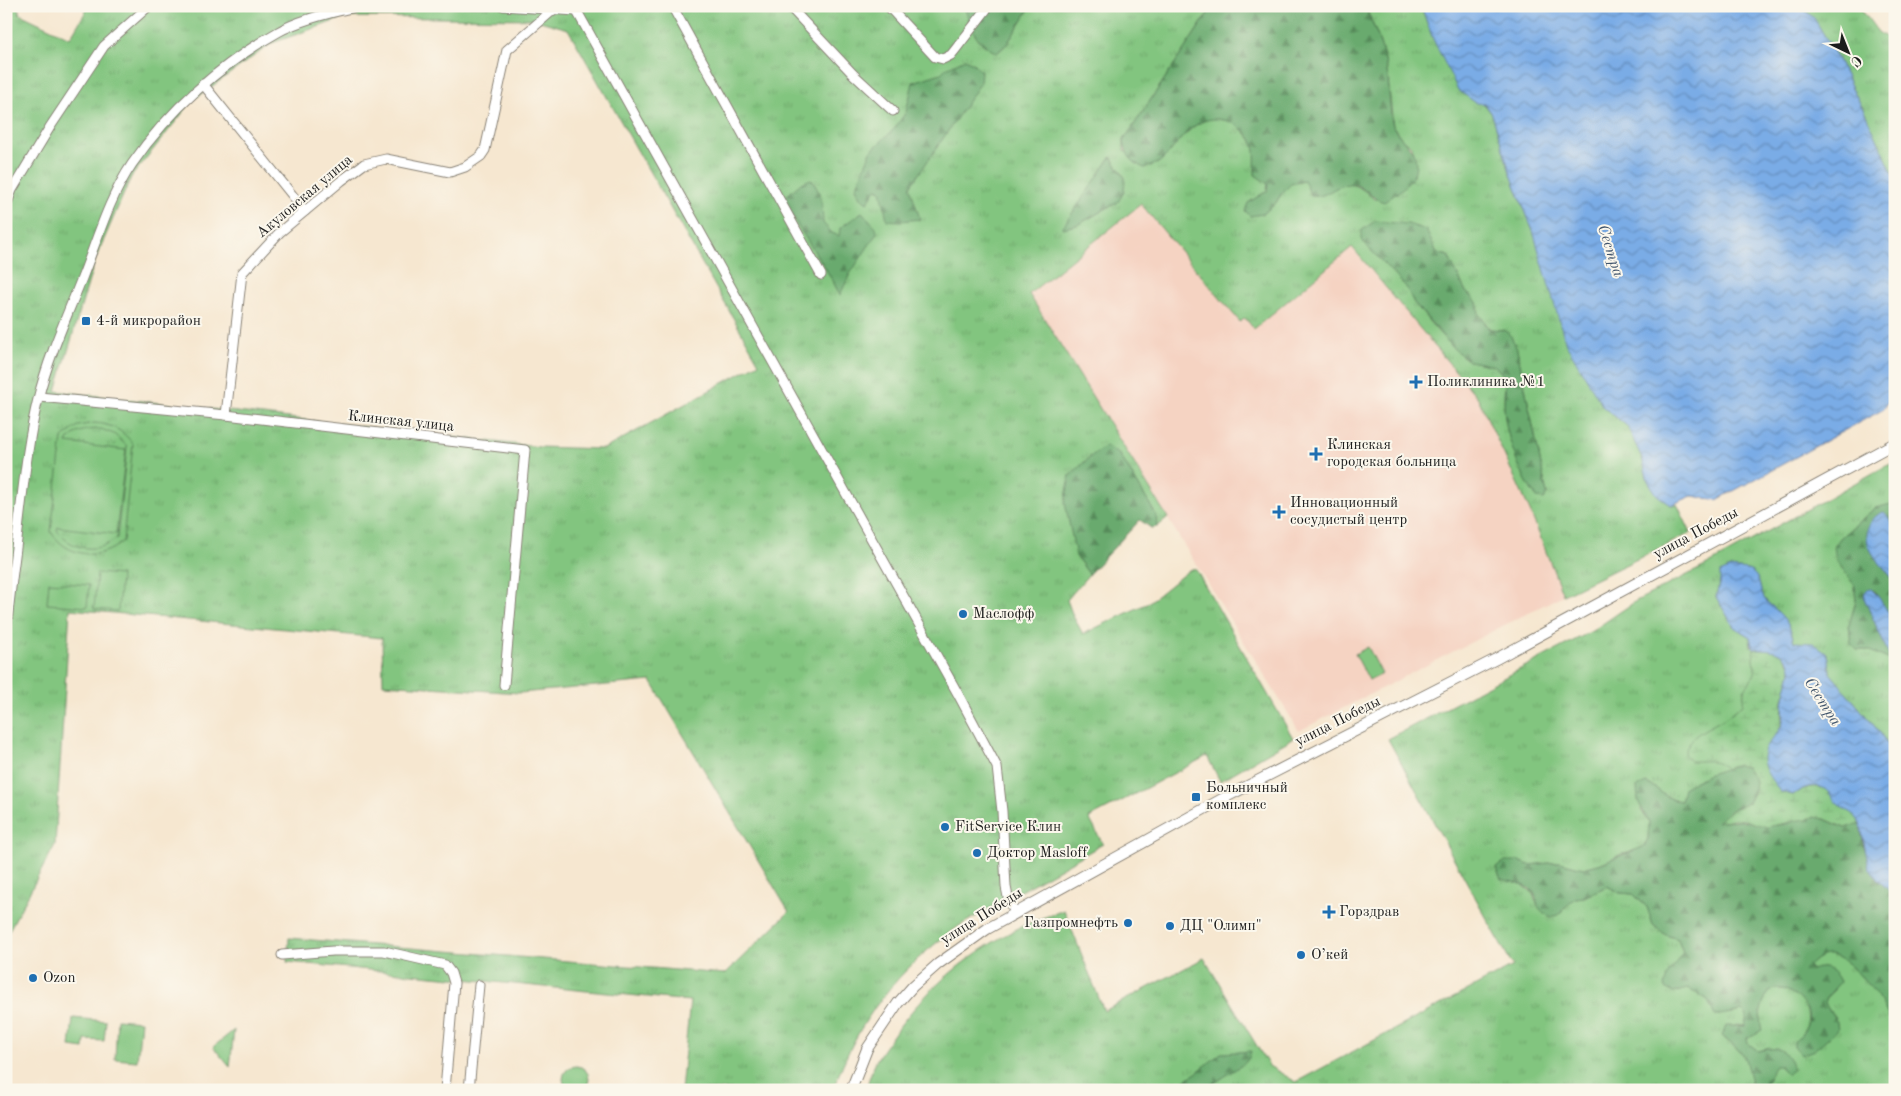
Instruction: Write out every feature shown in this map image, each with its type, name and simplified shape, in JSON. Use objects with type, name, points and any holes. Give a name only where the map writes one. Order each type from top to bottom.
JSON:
[{"type":"street","points":[[6,206],[12,190],[50,126],[104,46],[149,6]]},
{"type":"street","points":[[6,635],[30,437],[39,396],[50,361],[117,192],[132,165],[154,136],[202,84],[218,72],[279,31],[333,12],[360,6]]},
{"type":"street","points":[[503,6],[553,10],[575,8],[958,694],[996,768],[1002,811],[1006,886],[1009,902],[1015,912]]},
{"type":"street","points":[[672,6],[821,275]]},
{"type":"street","points":[[789,6],[853,74],[893,111]]},
{"type":"street","points":[[888,6],[939,59],[951,55],[989,6]]},
{"type":"street","name":"Акуловская улица","points":[[226,415],[242,273],[280,232],[364,164],[386,159],[450,172],[465,168],[481,156],[485,150],[507,50],[553,10]]},
{"type":"street","points":[[202,84],[306,211]]},
{"type":"street","name":"Клинская улица","points":[[39,396],[226,415],[525,450],[504,685]]},
{"type":"street","name":"улица Победы","points":[[851,1090],[867,1049],[888,1016],[913,986],[956,950],[1015,912],[1224,798],[1487,663],[1895,443]]},
{"type":"street","points":[[282,955],[333,951],[384,951],[445,965],[452,973],[454,983],[444,1090]]},
{"type":"street","points":[[469,1090],[479,985]]},
{"type":"shaded area","name":"Клинская городская больница","points":[[1141,204],[1240,322],[1245,318],[1254,329],[1351,247],[1478,398],[1530,511],[1563,595],[1299,731],[1029,294]]},
{"type":"green space","points":[[6,6],[18,6],[20,14],[70,38],[89,6],[568,6],[576,10],[581,6],[964,6],[977,39],[997,53],[1007,44],[1031,6],[1213,6],[1124,140],[1124,151],[1157,164],[1199,123],[1209,119],[1220,118],[1232,122],[1246,133],[1258,153],[1263,176],[1268,184],[1267,191],[1248,203],[1263,214],[1275,204],[1291,183],[1304,181],[1321,195],[1336,187],[1349,185],[1360,188],[1374,199],[1392,197],[1414,175],[1415,159],[1411,146],[1402,139],[1393,126],[1387,69],[1379,39],[1365,6],[1421,6],[1433,39],[1492,114],[1510,172],[1533,231],[1549,280],[1603,407],[1627,426],[1642,458],[1648,481],[1671,505],[1677,504],[1691,533],[1563,595],[1530,511],[1478,398],[1352,247],[1254,329],[1245,318],[1240,322],[1141,204],[1029,294],[1168,518],[1157,527],[1156,515],[1120,455],[1085,461],[1070,475],[1076,556],[1089,574],[1067,600],[1083,634],[1148,603],[1189,570],[1195,568],[1293,738],[1220,781],[1207,756],[1089,818],[1103,844],[959,926],[917,959],[899,978],[882,998],[854,1041],[833,1090],[681,1090],[690,1001],[287,962],[289,938],[725,974],[789,912],[651,681],[520,693],[383,684],[382,638],[70,609],[55,845],[6,936]],"holes":[[[346,17],[533,19],[568,29],[759,363],[604,449],[539,447],[56,391],[95,260],[131,177],[193,100],[272,43]],[[1111,157],[1125,178],[1118,202],[1077,225],[1063,228]],[[1375,221],[1386,223],[1434,247],[1437,253],[1448,256],[1466,292],[1477,302],[1479,314],[1490,329],[1503,330],[1517,349],[1547,494],[1544,499],[1510,441],[1505,418],[1504,394],[1506,378],[1495,366],[1469,361],[1455,350],[1414,303]]]},
{"type":"green space","points":[[964,6],[1031,6],[1007,44],[997,53],[989,49],[978,39]]},
{"type":"green space","points":[[1213,6],[1365,6],[1386,63],[1394,128],[1416,159],[1414,174],[1409,182],[1384,202],[1353,184],[1341,186],[1323,195],[1311,195],[1304,181],[1291,184],[1275,204],[1263,214],[1250,216],[1245,211],[1248,203],[1267,191],[1268,184],[1255,175],[1255,152],[1249,136],[1234,124],[1218,119],[1201,122],[1187,132],[1164,158],[1154,165],[1144,168],[1132,160],[1127,153],[1124,140]]},
{"type":"green space","points":[[1800,6],[1859,6],[1878,32],[1895,43],[1895,178],[1834,52],[1814,18]]},
{"type":"green space","points":[[965,59],[973,63],[981,71],[980,84],[910,187],[920,219],[887,220],[881,190],[876,189],[867,203],[862,199],[856,188],[871,151],[895,128],[906,112],[913,82],[941,73],[946,68]]},
{"type":"green space","points":[[1111,157],[1125,178],[1124,192],[1118,202],[1077,225],[1062,228]]},
{"type":"green space","points":[[811,179],[820,195],[823,223],[832,233],[839,236],[840,228],[862,212],[876,227],[877,233],[850,274],[840,295],[783,199],[801,183]]},
{"type":"green space","points":[[1375,221],[1408,224],[1426,230],[1437,253],[1448,256],[1466,292],[1477,302],[1479,314],[1489,329],[1503,330],[1510,334],[1517,349],[1547,494],[1544,499],[1537,498],[1531,490],[1512,449],[1504,413],[1506,378],[1495,366],[1469,361],[1455,350],[1414,303],[1406,287],[1361,240],[1362,230]]},
{"type":"green space","points":[[94,423],[111,426],[121,431],[133,444],[123,541],[114,548],[95,554],[85,554],[66,547],[51,532],[62,438],[78,426]],"holes":[[[101,429],[114,434],[127,446],[117,538],[110,543],[94,548],[77,546],[63,537],[57,530],[58,527],[116,534],[126,450],[67,443],[76,433],[86,430]]]},
{"type":"green space","points":[[1106,446],[1120,455],[1156,515],[1157,527],[1151,528],[1140,520],[1089,574],[1076,556],[1065,503],[1070,475],[1091,456]]},
{"type":"green space","points":[[1895,462],[1895,505],[1875,508],[1841,537],[1836,560],[1855,586],[1856,601],[1849,625],[1851,644],[1857,650],[1868,650],[1892,661],[1895,669],[1895,768],[1890,750],[1881,734],[1830,673],[1829,658],[1826,652],[1794,642],[1790,628],[1785,620],[1764,598],[1756,575],[1748,570],[1731,568],[1720,580],[1716,597],[1734,627],[1750,637],[1751,647],[1770,649],[1763,758],[1694,782],[1685,787],[1682,801],[1667,797],[1647,783],[1641,810],[1649,823],[1648,839],[1643,847],[1634,852],[1622,854],[1599,864],[1583,868],[1560,862],[1529,865],[1519,861],[1524,886],[1532,892],[1536,902],[1558,915],[1575,898],[1584,897],[1607,886],[1620,893],[1633,894],[1647,907],[1653,925],[1666,935],[1678,939],[1683,952],[1678,962],[1673,993],[1688,989],[1707,999],[1728,1014],[1743,1011],[1747,1016],[1745,1026],[1736,1025],[1722,1036],[1744,1055],[1748,1067],[1769,1080],[1770,1072],[1775,1065],[1779,1066],[1788,1075],[1770,1048],[1758,1051],[1748,1043],[1747,1038],[1756,1028],[1760,1008],[1768,991],[1779,989],[1789,991],[1802,1002],[1806,1009],[1807,1025],[1803,1033],[1796,1040],[1837,1022],[1825,1004],[1827,997],[1835,989],[1808,966],[1819,957],[1828,954],[1835,955],[1860,975],[1875,993],[1895,1028],[1895,1090],[866,1090],[870,1076],[883,1049],[904,1020],[934,988],[986,946],[1030,923],[1064,910],[1104,1011],[1204,958],[1269,1066],[1296,1082],[1513,966],[1388,739],[1592,631],[1636,601],[1707,565]]},
{"type":"green space","points":[[1891,504],[1895,505],[1895,531],[1888,517],[1871,551],[1895,582],[1895,626],[1874,590],[1864,598],[1892,661],[1868,650],[1857,650],[1851,644],[1849,625],[1856,601],[1855,586],[1836,560],[1834,546],[1841,537],[1875,508]]},
{"type":"green space","points":[[97,573],[121,575],[118,611],[94,609]]},
{"type":"green space","points":[[49,582],[89,585],[87,607],[47,604]]},
{"type":"green space","points":[[1368,647],[1382,674],[1369,680],[1355,654]]},
{"type":"green space","points":[[1753,649],[1770,649],[1779,652],[1791,666],[1791,673],[1783,699],[1782,723],[1777,733],[1766,770],[1781,792],[1793,795],[1808,788],[1825,789],[1856,816],[1860,823],[1845,828],[1825,819],[1814,817],[1767,827],[1744,820],[1733,819],[1717,822],[1731,810],[1748,803],[1754,791],[1755,780],[1746,767],[1738,765],[1725,769],[1714,761],[1690,761],[1684,754],[1691,740],[1696,735],[1728,716],[1743,704],[1744,690],[1755,671]]},
{"type":"green space","points":[[1738,765],[1746,767],[1756,780],[1754,791],[1748,803],[1731,810],[1722,821],[1736,820],[1777,825],[1815,817],[1845,828],[1860,823],[1864,848],[1895,896],[1895,1028],[1884,1007],[1860,975],[1843,960],[1835,956],[1822,956],[1808,967],[1812,970],[1829,969],[1840,982],[1827,997],[1825,1004],[1837,1022],[1838,1029],[1814,1050],[1801,1055],[1794,1047],[1794,1042],[1803,1032],[1808,1021],[1807,1009],[1792,993],[1782,989],[1768,991],[1760,1015],[1762,1030],[1747,1038],[1748,1043],[1758,1051],[1781,1050],[1788,1057],[1793,1069],[1788,1075],[1779,1066],[1775,1066],[1765,1084],[1758,1086],[1752,1086],[1744,1055],[1722,1036],[1726,1026],[1745,1026],[1747,1016],[1742,1011],[1715,1016],[1707,999],[1688,989],[1673,993],[1664,987],[1667,976],[1683,952],[1678,939],[1666,935],[1653,925],[1647,907],[1633,894],[1620,893],[1607,886],[1584,897],[1575,898],[1558,915],[1551,917],[1539,908],[1535,895],[1529,888],[1522,884],[1501,879],[1496,868],[1505,861],[1519,861],[1529,865],[1560,862],[1583,868],[1599,864],[1643,847],[1648,839],[1649,823],[1638,801],[1637,787],[1646,783],[1671,799],[1681,801],[1684,787],[1709,774]]},
{"type":"green space","points":[[73,1018],[106,1021],[104,1041],[85,1040],[84,1049],[70,1047]]},
{"type":"green space","points":[[117,1019],[141,1021],[137,1061],[115,1059]]},
{"type":"green space","points":[[234,1030],[230,1067],[213,1047]]},
{"type":"green space","points":[[1251,1051],[1245,1063],[1204,1090],[1169,1090],[1196,1073],[1221,1053]]},
{"type":"green space","points":[[576,1066],[585,1070],[589,1079],[585,1088],[576,1092],[567,1088],[563,1079],[567,1070]]},
{"type":"water","name":"Сестра","points":[[1421,6],[1800,6],[1814,18],[1834,52],[1867,117],[1895,178],[1895,390],[1884,409],[1717,500],[1692,496],[1671,505],[1657,495],[1648,481],[1642,458],[1627,426],[1603,407],[1566,344],[1533,231],[1510,172],[1492,114],[1485,104],[1476,103],[1458,90],[1433,39]]},
{"type":"water","points":[[1884,512],[1893,526],[1895,535],[1895,582],[1874,555],[1867,541],[1867,533],[1871,523],[1877,515]]},
{"type":"water","name":"Сестра","points":[[1731,568],[1748,570],[1756,575],[1764,598],[1786,620],[1794,642],[1813,643],[1826,652],[1829,658],[1830,673],[1881,734],[1890,750],[1895,768],[1895,896],[1878,880],[1869,868],[1860,823],[1855,816],[1842,808],[1821,787],[1811,786],[1793,795],[1781,792],[1767,772],[1763,763],[1764,753],[1782,725],[1783,701],[1791,671],[1790,664],[1778,652],[1753,649],[1750,637],[1734,627],[1716,597],[1720,573]]},
{"type":"water","points":[[1869,588],[1876,594],[1884,606],[1895,628],[1895,669],[1864,598],[1865,592]]},
{"type":"place","name":"4-й микрорайон","points":[[86,321]]},
{"type":"place","name":"Поликлиника №1","points":[[1416,382]]},
{"type":"place","name":"Клинская городская больница","points":[[1316,454]]},
{"type":"place","name":"Инновационный сосудистый центр","points":[[1279,512]]},
{"type":"place","name":"Маслофф","points":[[963,614]]},
{"type":"place","name":"Больничный комплекс","points":[[1196,797]]},
{"type":"place","name":"FitService Клин","points":[[945,827]]},
{"type":"place","name":"Доктор Masloff","points":[[977,853]]},
{"type":"place","name":"Горздрав","points":[[1329,912]]},
{"type":"place","name":"Газпромнефть","points":[[1128,923]]},
{"type":"place","name":"ДЦ \"Олимп\"","points":[[1170,926]]},
{"type":"place","name":"О’кей","points":[[1301,955]]},
{"type":"place","name":"Ozon","points":[[33,978]]}]
